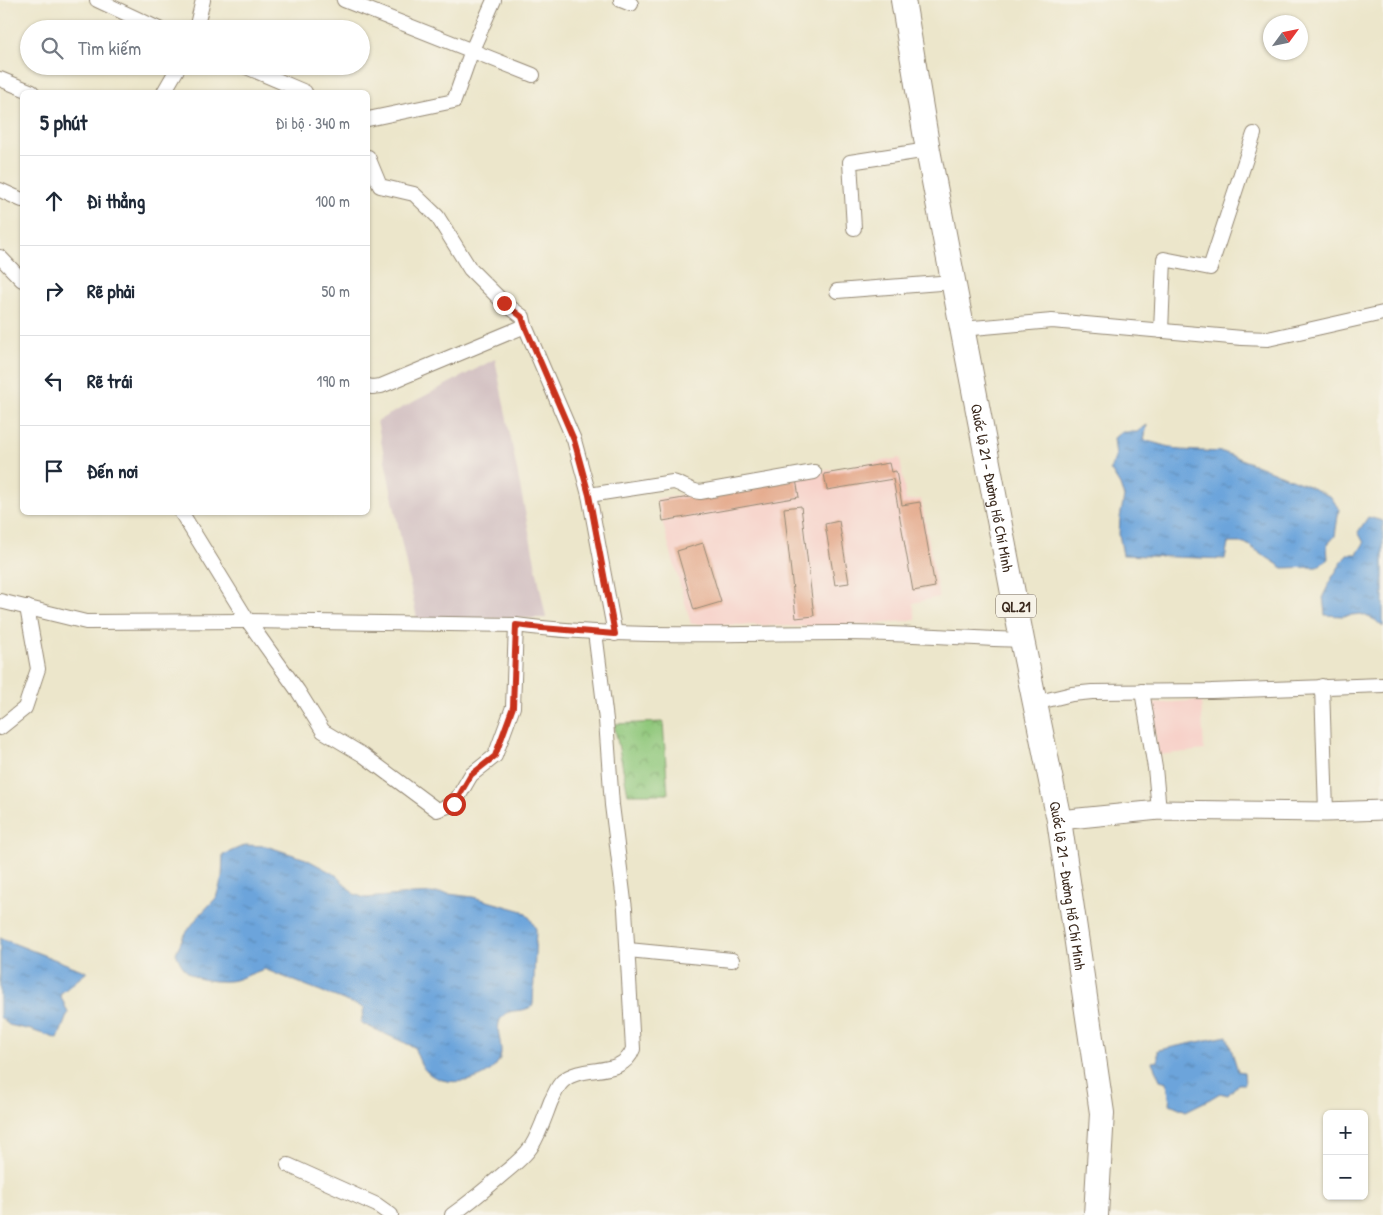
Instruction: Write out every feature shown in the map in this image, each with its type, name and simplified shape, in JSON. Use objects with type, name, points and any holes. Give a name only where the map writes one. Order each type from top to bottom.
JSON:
[{"type":"highway","name":"Quốc lộ 21 - Đường Hồ Chí Minh","points":[[903,0],[928,150],[953,282],[1022,640],[1059,820],[1102,1113],[1096,1215]]},
{"type":"street","points":[[97,0],[140,20]]},
{"type":"street","points":[[198,20],[203,0]]},
{"type":"street","points":[[344,0],[533,75]]},
{"type":"street","points":[[370,118],[454,101],[472,50],[494,0]]},
{"type":"street","points":[[165,90],[174,75]]},
{"type":"street","points":[[265,75],[300,90]]},
{"type":"street","points":[[0,79],[27,90]]},
{"type":"street","points":[[1161,331],[1164,259],[1210,268],[1254,134]]},
{"type":"street","points":[[854,228],[850,162],[928,150]]},
{"type":"street","points":[[370,162],[380,186],[414,194],[437,216],[470,269],[504,303],[522,317],[574,440],[589,495],[615,634]]},
{"type":"street","points":[[0,190],[20,199]]},
{"type":"street","points":[[0,257],[20,278]]},
{"type":"street","points":[[837,290],[953,282]]},
{"type":"street","points":[[962,329],[1052,321],[1268,339],[1383,313]]},
{"type":"street","points":[[370,386],[381,386],[525,326]]},
{"type":"street","points":[[589,495],[673,482],[700,492],[814,472]]},
{"type":"street","points":[[183,515],[248,621],[298,691],[323,731],[363,755],[437,810],[454,804],[471,775],[495,756],[513,707],[516,625]]},
{"type":"street","points":[[0,600],[86,622],[248,621],[516,625],[615,634],[843,633],[1022,640]]},
{"type":"street","points":[[0,728],[25,708],[38,668],[27,607]]},
{"type":"street","points":[[452,1215],[471,1202],[512,1166],[530,1147],[557,1088],[563,1081],[572,1075],[619,1066],[630,1058],[633,1049],[625,909],[612,805],[606,720],[596,632]]},
{"type":"street","points":[[1035,703],[1072,694],[1085,693],[1142,691],[1211,692],[1383,685]]},
{"type":"street","points":[[1322,686],[1326,812]]},
{"type":"street","points":[[1142,691],[1155,768],[1159,810]]},
{"type":"street","points":[[1059,820],[1159,810],[1326,812],[1383,810]]},
{"type":"street","points":[[628,950],[732,960]]},
{"type":"street","points":[[288,1165],[377,1205],[391,1215]]},
{"type":"shaded area","points":[[495,359],[546,618],[417,619],[377,421]]},
{"type":"shaded area","points":[[900,458],[906,501],[921,499],[939,597],[913,603],[916,620],[838,627],[691,624],[656,499]]},
{"type":"shaded area","points":[[1201,700],[1204,750],[1158,755],[1151,704]]},
{"type":"green space","points":[[663,722],[668,794],[628,794],[614,724]]},
{"type":"water","points":[[1147,425],[1144,440],[1180,450],[1223,452],[1331,497],[1339,509],[1335,536],[1327,545],[1328,559],[1317,567],[1283,568],[1245,543],[1228,543],[1225,559],[1123,555],[1119,534],[1124,497],[1120,485],[1110,469],[1116,457],[1114,438],[1121,432],[1137,432]]},
{"type":"water","points":[[1368,517],[1383,521],[1383,627],[1375,620],[1361,614],[1325,615],[1323,596],[1347,554],[1357,554],[1364,543],[1358,532]]},
{"type":"water","points":[[245,845],[266,846],[306,859],[336,875],[354,894],[365,898],[441,893],[473,897],[523,911],[530,918],[536,929],[533,1005],[529,1008],[509,1012],[502,1017],[498,1028],[500,1057],[492,1069],[484,1075],[464,1081],[453,1082],[433,1077],[420,1063],[414,1047],[361,1023],[364,1008],[264,969],[232,981],[201,979],[186,971],[176,953],[183,937],[197,918],[216,898],[222,878],[223,855]]},
{"type":"water","points":[[0,938],[87,972],[60,994],[68,1013],[58,1039],[9,1025],[0,1017]]},
{"type":"water","points":[[1227,1036],[1238,1071],[1244,1072],[1245,1084],[1238,1084],[1228,1095],[1220,1093],[1186,1111],[1170,1104],[1167,1082],[1160,1080],[1152,1062],[1158,1061],[1158,1050]]},
{"type":"building","points":[[889,463],[891,472],[896,471],[902,505],[920,502],[935,587],[913,591],[893,479],[827,490],[824,474]]},
{"type":"building","points":[[796,479],[799,497],[663,521],[660,502]]},
{"type":"building","points":[[801,506],[814,616],[796,618],[784,508]]},
{"type":"building","points":[[839,521],[849,583],[835,585],[825,524]]},
{"type":"building","points":[[703,543],[721,602],[694,610],[677,551]]},
{"type":"route","points":[[454,804],[471,775],[495,756],[513,707],[516,625],[615,634],[589,495],[574,440],[522,317],[504,303]]}]
